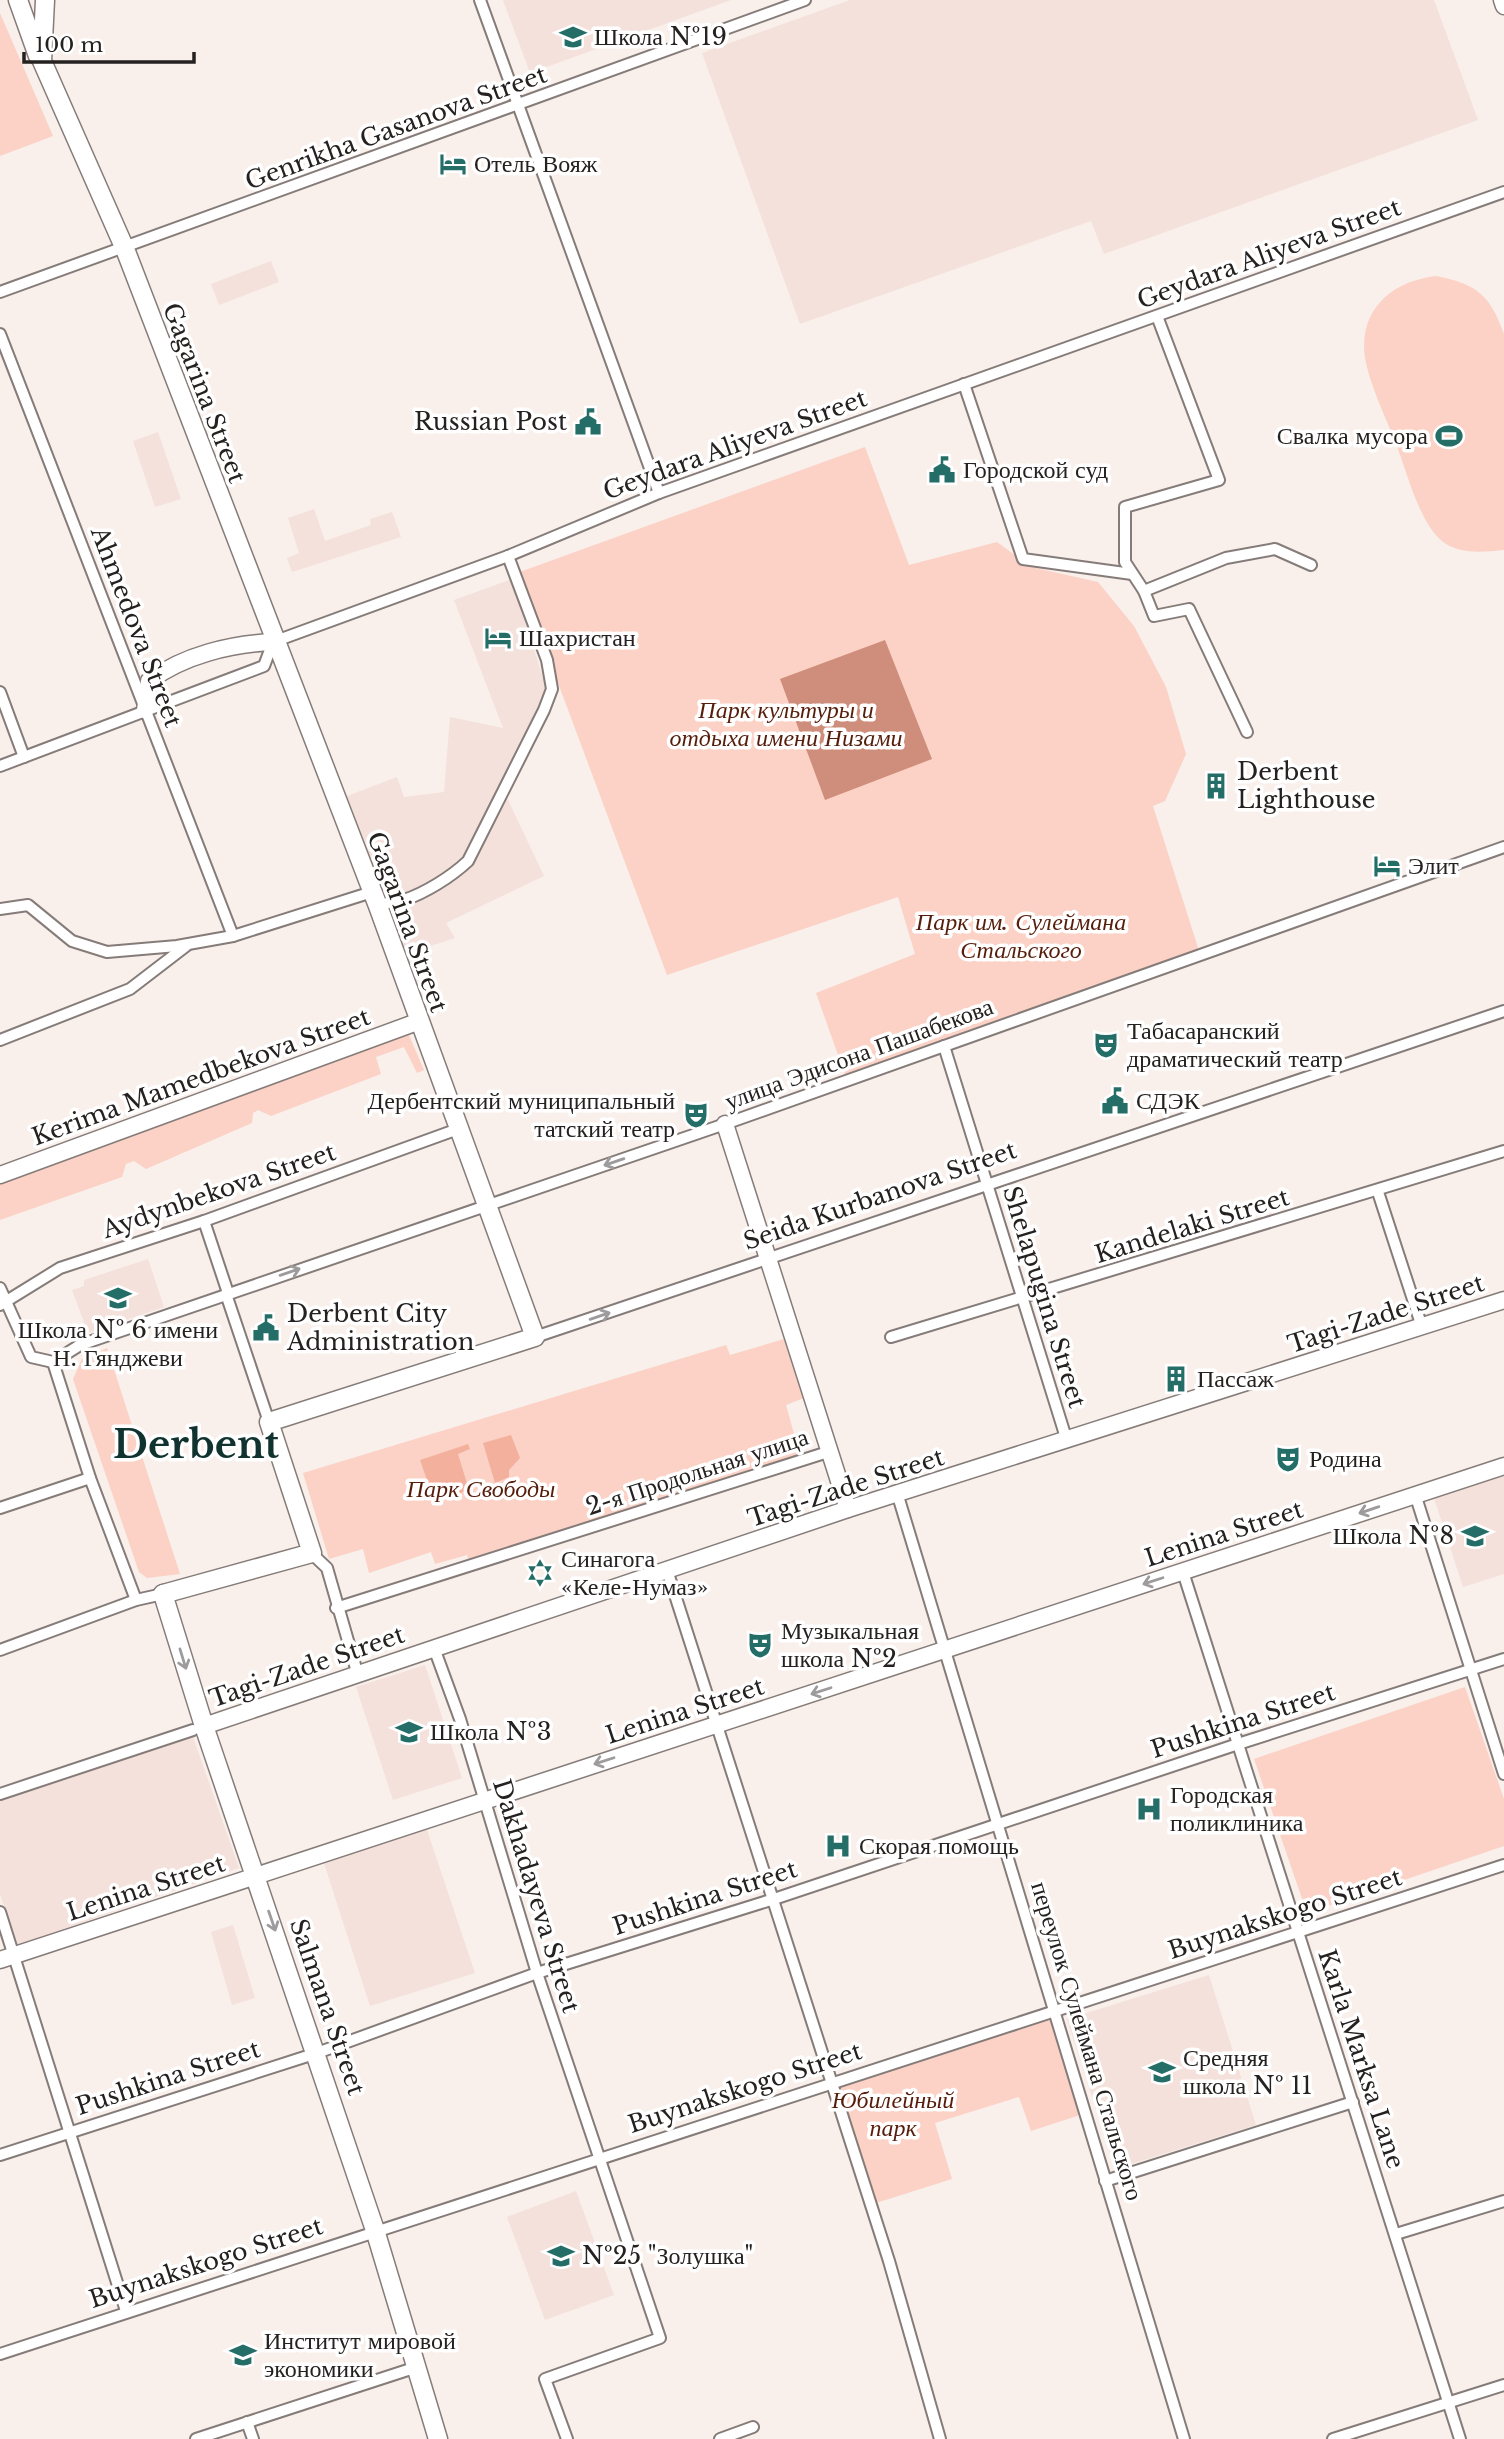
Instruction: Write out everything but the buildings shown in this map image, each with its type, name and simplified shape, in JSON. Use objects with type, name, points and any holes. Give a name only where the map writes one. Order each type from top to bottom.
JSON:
[{"type":"main road","name":"Gagarina Street","points":[[18,0],[41,65],[124,249]]},
{"type":"main road","name":"Gagarina Street","points":[[45,0],[42,61],[124,249],[374,899],[457,1129]]},
{"type":"main road","name":"Gagarina Street","points":[[374,899],[535,1337]]},
{"type":"main road","name":"Gagarina Street","points":[[269,1420],[532,1335],[486,1206]]},
{"type":"main road","name":"Seida Kurbanova Street","points":[[269,1420],[535,1337]]},
{"type":"main road","points":[[163,1594],[310,1552],[269,1420]]},
{"type":"main road","name":"Salmana Street","points":[[163,1594],[198,1728],[257,1875],[375,2230],[438,2439]]},
{"type":"street","points":[[480,0],[659,493]]},
{"type":"street","name":"Genrikha Gasanova Street","points":[[0,292],[806,0]]},
{"type":"street","points":[[1502,0],[1504,6]]},
{"type":"street","name":"Geydara Aliyeva Street","points":[[274,642],[508,556],[659,493],[1504,192]]},
{"type":"street","points":[[1157,316],[1219,480],[1125,507],[1125,562],[1144,591],[1154,616],[1189,609],[1247,732]]},
{"type":"street","name":"Ahmedova Street","points":[[0,334],[233,936]]},
{"type":"street","points":[[964,384],[1023,559],[1132,574]]},
{"type":"street","points":[[1144,591],[1226,558],[1275,549],[1311,565]]},
{"type":"street","points":[[0,909],[28,905],[72,940],[107,953],[233,936],[374,899],[403,900],[455,873],[468,861],[552,689],[547,660],[508,556]]},
{"type":"street","points":[[0,766],[264,666],[274,642],[236,644],[163,670],[149,681],[145,710]]},
{"type":"street","points":[[0,692],[24,757]]},
{"type":"street","name":"улица Эдисона Пашабекова","points":[[53,1362],[80,1345],[725,1124],[1504,847]]},
{"type":"street","points":[[0,1040],[130,989],[190,943]]},
{"type":"street","name":"Seida Kurbanova Street","points":[[535,1337],[1504,1010]]},
{"type":"street","name":"Kerima Mamedbekova Street","points":[[0,1175],[417,1022]]},
{"type":"street","name":"Shelapugina Street","points":[[944,1046],[1067,1441]]},
{"type":"street","points":[[725,1124],[848,1509]]},
{"type":"street","name":"Aydynbekova Street","points":[[4,1303],[60,1268],[204,1221],[457,1129]]},
{"type":"street","name":"Kandelaki Street","points":[[891,1337],[1504,1152]]},
{"type":"street","points":[[1378,1192],[1422,1326]]},
{"type":"street","points":[[204,1221],[269,1420]]},
{"type":"street","points":[[0,1288],[4,1303],[32,1357],[53,1362],[90,1478],[136,1600]]},
{"type":"street","name":"Tagi-Zade Street","points":[[0,1794],[848,1509],[898,1496],[1504,1300]]},
{"type":"street","name":"2-я Продольная улица","points":[[336,1608],[831,1451]]},
{"type":"street","name":"Lenina Street","points":[[8,1957],[1504,1466]]},
{"type":"street","points":[[0,1508],[90,1478]]},
{"type":"street","points":[[1415,1494],[1504,1774]]},
{"type":"street","name":"переулок Сулеймана Стальского","points":[[898,1496],[1184,2439]]},
{"type":"street","points":[[310,1552],[327,1568],[336,1608],[357,1672]]},
{"type":"street","points":[[667,1570],[911,2334],[940,2439]]},
{"type":"street","name":"Karla Marksa Lane","points":[[1183,1572],[1460,2439]]},
{"type":"street","points":[[0,1650],[136,1600],[163,1594]]},
{"type":"street","name":"Dakhadayeva Street","points":[[434,1648],[460,1719],[537,1973],[660,2338],[545,2379],[567,2439]]},
{"type":"street","name":"Pushkina Street","points":[[0,2155],[317,2053],[537,1973],[774,1899],[1238,1744],[1504,1659]]},
{"type":"street","name":"Buynakskogo Street","points":[[0,2354],[1504,1865]]},
{"type":"street","points":[[0,1912],[8,1957],[70,2132],[126,2311]]},
{"type":"street","points":[[1105,2181],[1353,2102]]},
{"type":"street","points":[[1396,2234],[1504,2201]]},
{"type":"street","points":[[196,2439],[417,2367]]},
{"type":"street","points":[[1333,2439],[1504,2385]]},
{"type":"street","points":[[247,2422],[253,2439]]},
{"type":"street","points":[[720,2439],[753,2427]]},
{"type":"shaded area","name":"Школа №19","points":[[503,0],[731,0],[530,73]]},
{"type":"shaded area","points":[[850,0],[1434,0],[1478,120],[1104,254],[1091,221],[800,324],[702,53]]},
{"type":"shaded area","points":[[271,261],[279,282],[219,305],[211,284]]},
{"type":"shaded area","points":[[158,432],[181,499],[155,507],[133,441]]},
{"type":"shaded area","points":[[314,509],[325,541],[371,525],[370,519],[392,512],[401,537],[292,572],[287,558],[299,553],[288,518]]},
{"type":"shaded area","points":[[512,579],[547,691],[500,783],[544,876],[446,923],[455,938],[399,956],[342,798],[397,777],[404,797],[444,792],[450,717],[503,728],[454,600]]},
{"type":"shaded area","points":[[885,640],[932,759],[825,800],[780,679]]},
{"type":"shaded area","name":"Школа № 6 имени Н. Гянджеви","points":[[148,1259],[164,1307],[88,1333],[72,1290],[84,1286],[84,1280]]},
{"type":"shaded area","points":[[511,1435],[520,1458],[509,1470],[509,1477],[495,1483],[483,1443]]},
{"type":"shaded area","points":[[468,1444],[470,1449],[458,1454],[469,1490],[451,1496],[442,1487],[429,1486],[420,1460]]},
{"type":"shaded area","name":"Школа №8","points":[[1504,1475],[1504,1574],[1463,1587],[1434,1498]]},
{"type":"shaded area","name":"Школа №3","points":[[425,1665],[462,1778],[393,1800],[356,1687]]},
{"type":"shaded area","points":[[192,1734],[239,1868],[18,1945],[0,1894],[0,1798]]},
{"type":"shaded area","points":[[426,1827],[475,1973],[370,2006],[323,1860]]},
{"type":"shaded area","points":[[233,1925],[255,1998],[232,2005],[211,1932]]},
{"type":"shaded area","name":"Средняя школа № 11","points":[[1209,1975],[1256,2125],[1115,2169],[1067,2019]]},
{"type":"shaded area","name":"№25 \"Золушка\"","points":[[576,2191],[614,2295],[545,2320],[507,2217]]},
{"type":"green space","points":[[0,13],[53,136],[0,156]]},
{"type":"green space","name":"Свалка мусора","points":[[1436,276],[1462,283],[1480,293],[1493,310],[1504,334],[1504,550],[1464,551],[1442,541],[1434,533],[1416,498],[1367,369],[1364,341],[1367,326],[1381,301],[1405,284]]},
{"type":"green space","name":"Парк культуры и отдыха имени Низами","points":[[865,447],[909,565],[997,542],[1031,567],[1098,582],[1134,626],[1166,687],[1186,754],[1165,801],[1153,806],[1200,954],[847,1080],[816,993],[915,954],[898,897],[667,975],[517,573]]},
{"type":"green space","points":[[408,1033],[424,1070],[417,1073],[404,1047],[376,1057],[381,1074],[271,1116],[258,1110],[253,1113],[252,1123],[146,1169],[134,1161],[126,1164],[122,1177],[0,1220],[0,1184]]},
{"type":"green space","name":"Парк Свободы","points":[[784,1339],[804,1398],[786,1405],[801,1459],[470,1563],[467,1555],[435,1564],[431,1552],[369,1573],[363,1549],[329,1559],[303,1473],[726,1345],[730,1355]]},
{"type":"green space","points":[[107,1348],[180,1574],[147,1578],[139,1572],[73,1379],[82,1359]]},
{"type":"green space","points":[[1465,1687],[1504,1799],[1504,1846],[1307,1913],[1254,1759]]},
{"type":"green space","name":"Юбилейный парк","points":[[1053,2019],[1083,2114],[1031,2131],[1019,2097],[935,2123],[952,2179],[876,2203],[839,2086]]},
{"type":"place","name":"Школа №19","points":[[573,37]]},
{"type":"place","name":"Отель Вояж","points":[[453,164]]},
{"type":"place","name":"Russian Post","points":[[588,422]]},
{"type":"place","name":"Свалка мусора","points":[[1449,436]]},
{"type":"place","name":"Городской суд","points":[[942,470]]},
{"type":"place","name":"Шахристан","points":[[498,638]]},
{"type":"place","name":"Derbent Lighthouse","points":[[1216,786]]},
{"type":"place","name":"Элит","points":[[1387,866]]},
{"type":"place","name":"Табасаранский драматический театр","points":[[1106,1045]]},
{"type":"place","name":"СДЭК","points":[[1115,1101]]},
{"type":"place","name":"Дербентский муниципальный татский театр","points":[[696,1115]]},
{"type":"place","name":"Школа № 6 имени Н. Гянджеви","points":[[118,1298]]},
{"type":"place","name":"Derbent City Administration","points":[[266,1328]]},
{"type":"place","name":"Пассаж","points":[[1176,1379]]},
{"type":"place","name":"Родина","points":[[1288,1459]]},
{"type":"place","name":"Школа №8","points":[[1475,1536]]},
{"type":"place","name":"Синагога «Келе-Нумаз»","points":[[540,1573]]},
{"type":"place","name":"Музыкальная школа №2","points":[[760,1645]]},
{"type":"place","name":"Школа №3","points":[[409,1732]]},
{"type":"place","name":"Городская поликлиника","points":[[1149,1809]]},
{"type":"place","name":"Скорая помощь","points":[[838,1846]]},
{"type":"place","name":"Средняя школа № 11","points":[[1162,2072]]},
{"type":"place","name":"№25 \"Золушка\"","points":[[561,2256]]},
{"type":"place","name":"Институт мировой экономики","points":[[243,2355]]},
{"type":"district","name":"Derbent","points":[[196,1445]]},
{"type":"park label","name":"Парк им. Сулеймана Стальского","points":[[1021,936]]}]
